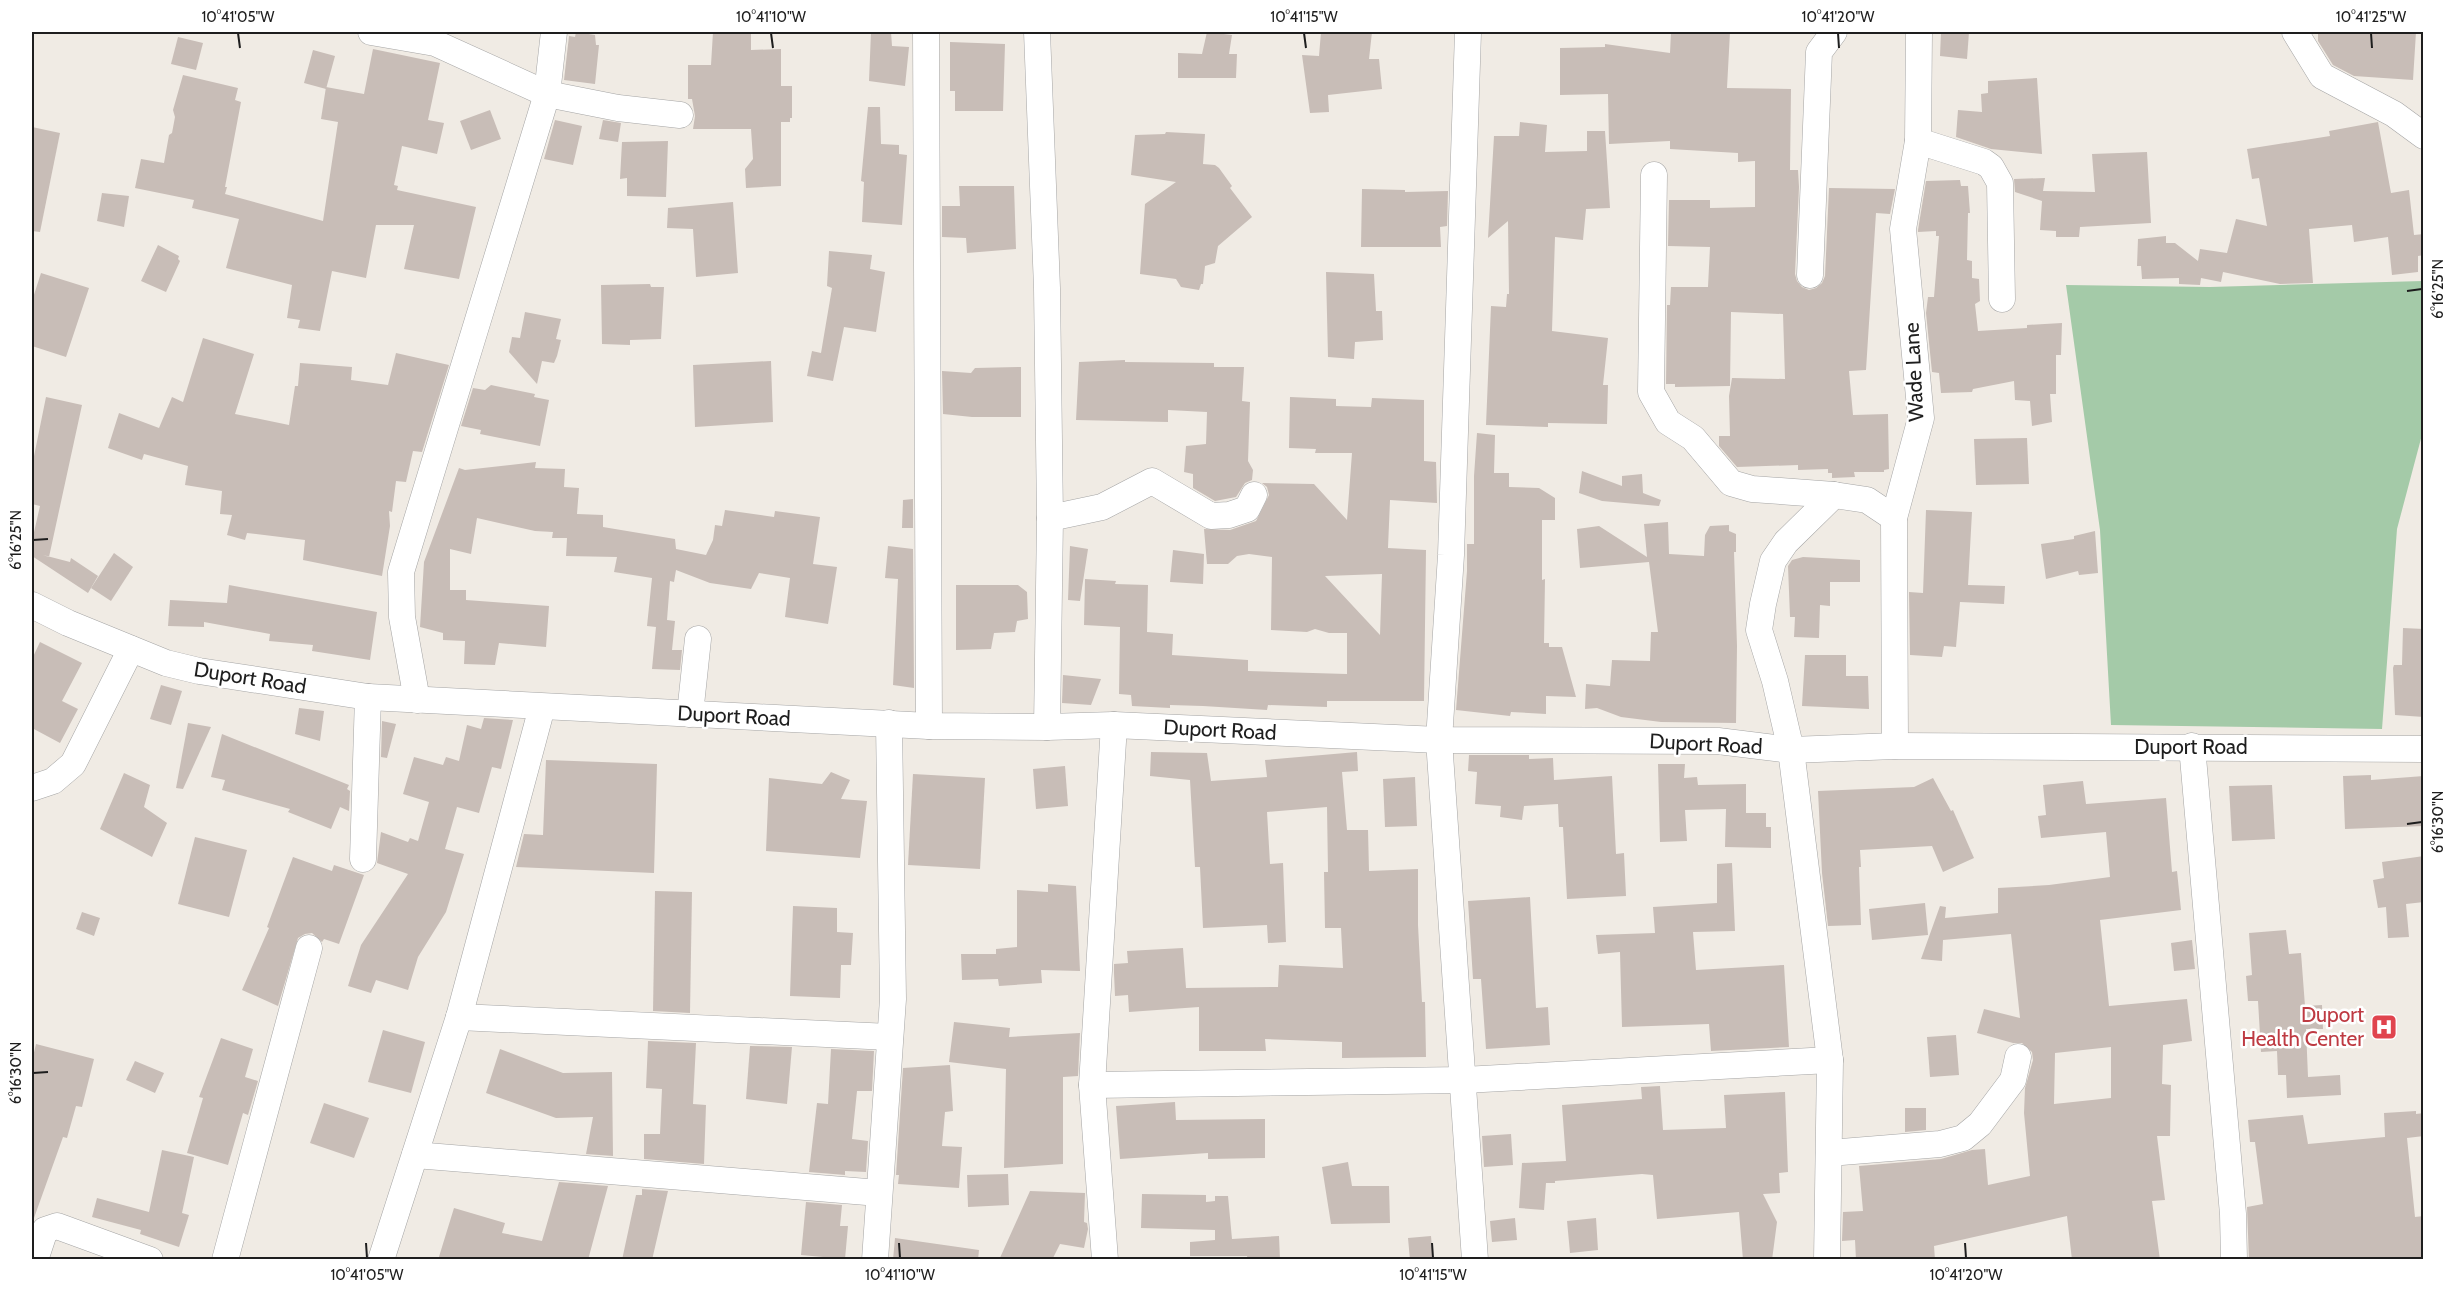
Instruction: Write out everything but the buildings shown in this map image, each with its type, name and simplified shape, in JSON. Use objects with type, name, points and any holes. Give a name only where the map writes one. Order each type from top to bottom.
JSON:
[{"type":"street","points":[[371,32],[435,43],[547,94],[618,108],[680,114]]},
{"type":"street","points":[[417,700],[402,617],[401,572],[547,94],[554,32]]},
{"type":"street","points":[[926,32],[929,726]]},
{"type":"street","points":[[1037,32],[1047,288],[1050,518],[1047,727]]},
{"type":"street","points":[[1468,32],[1451,555],[1439,740],[1475,1260]]},
{"type":"street","points":[[1810,275],[1819,51],[1834,32]]},
{"type":"street","name":"Wade Lane","points":[[1895,746],[1894,518],[1921,418],[1903,230],[1918,141],[1919,32]]},
{"type":"street","points":[[2295,32],[2322,76],[2394,114],[2424,136]]},
{"type":"street","points":[[1918,141],[1984,162],[1991,167],[2000,183],[2002,299]]},
{"type":"street","points":[[1654,175],[1651,392],[1668,422],[1693,438],[1731,483],[1752,489],[1834,495],[1867,500],[1894,518]]},
{"type":"street","points":[[1050,518],[1102,507],[1155,472],[1211,516],[1229,515],[1247,509],[1254,495]]},
{"type":"street","points":[[1827,1260],[1830,1060],[1791,750],[1760,630],[1762,604],[1773,561],[1786,542],[1834,495]]},
{"type":"street","name":"Duport Road","points":[[32,605],[68,623],[166,663],[199,671],[368,697],[417,700],[929,726],[1114,725],[1439,740],[1718,741],[1791,750],[1895,746],[2424,749]]},
{"type":"street","points":[[690,714],[698,639]]},
{"type":"street","points":[[32,788],[53,781],[72,764],[131,649]]},
{"type":"street","points":[[363,859],[368,697]]},
{"type":"street","points":[[381,1260],[459,1017],[542,707]]},
{"type":"street","points":[[875,1260],[893,999],[889,723]]},
{"type":"street","points":[[1105,1260],[1092,1084],[1114,725]]},
{"type":"street","points":[[2192,746],[2233,1214],[2234,1260]]},
{"type":"street","points":[[225,1260],[309,948]]},
{"type":"street","points":[[459,1017],[890,1037]]},
{"type":"street","points":[[1829,1153],[1940,1144],[1963,1138],[1980,1124],[2013,1080],[2019,1057]]},
{"type":"street","points":[[1092,1084],[1464,1080],[1830,1060]]},
{"type":"street","points":[[415,1155],[879,1193]]},
{"type":"street","points":[[35,1260],[45,1230],[57,1226],[150,1260]]},
{"type":"green space","points":[[2423,281],[2423,431],[2397,529],[2382,729],[2111,725],[2100,530],[2066,285],[2210,287]]},
{"type":"place","name":"Duport Health Center","points":[[2384,1027]]}]
